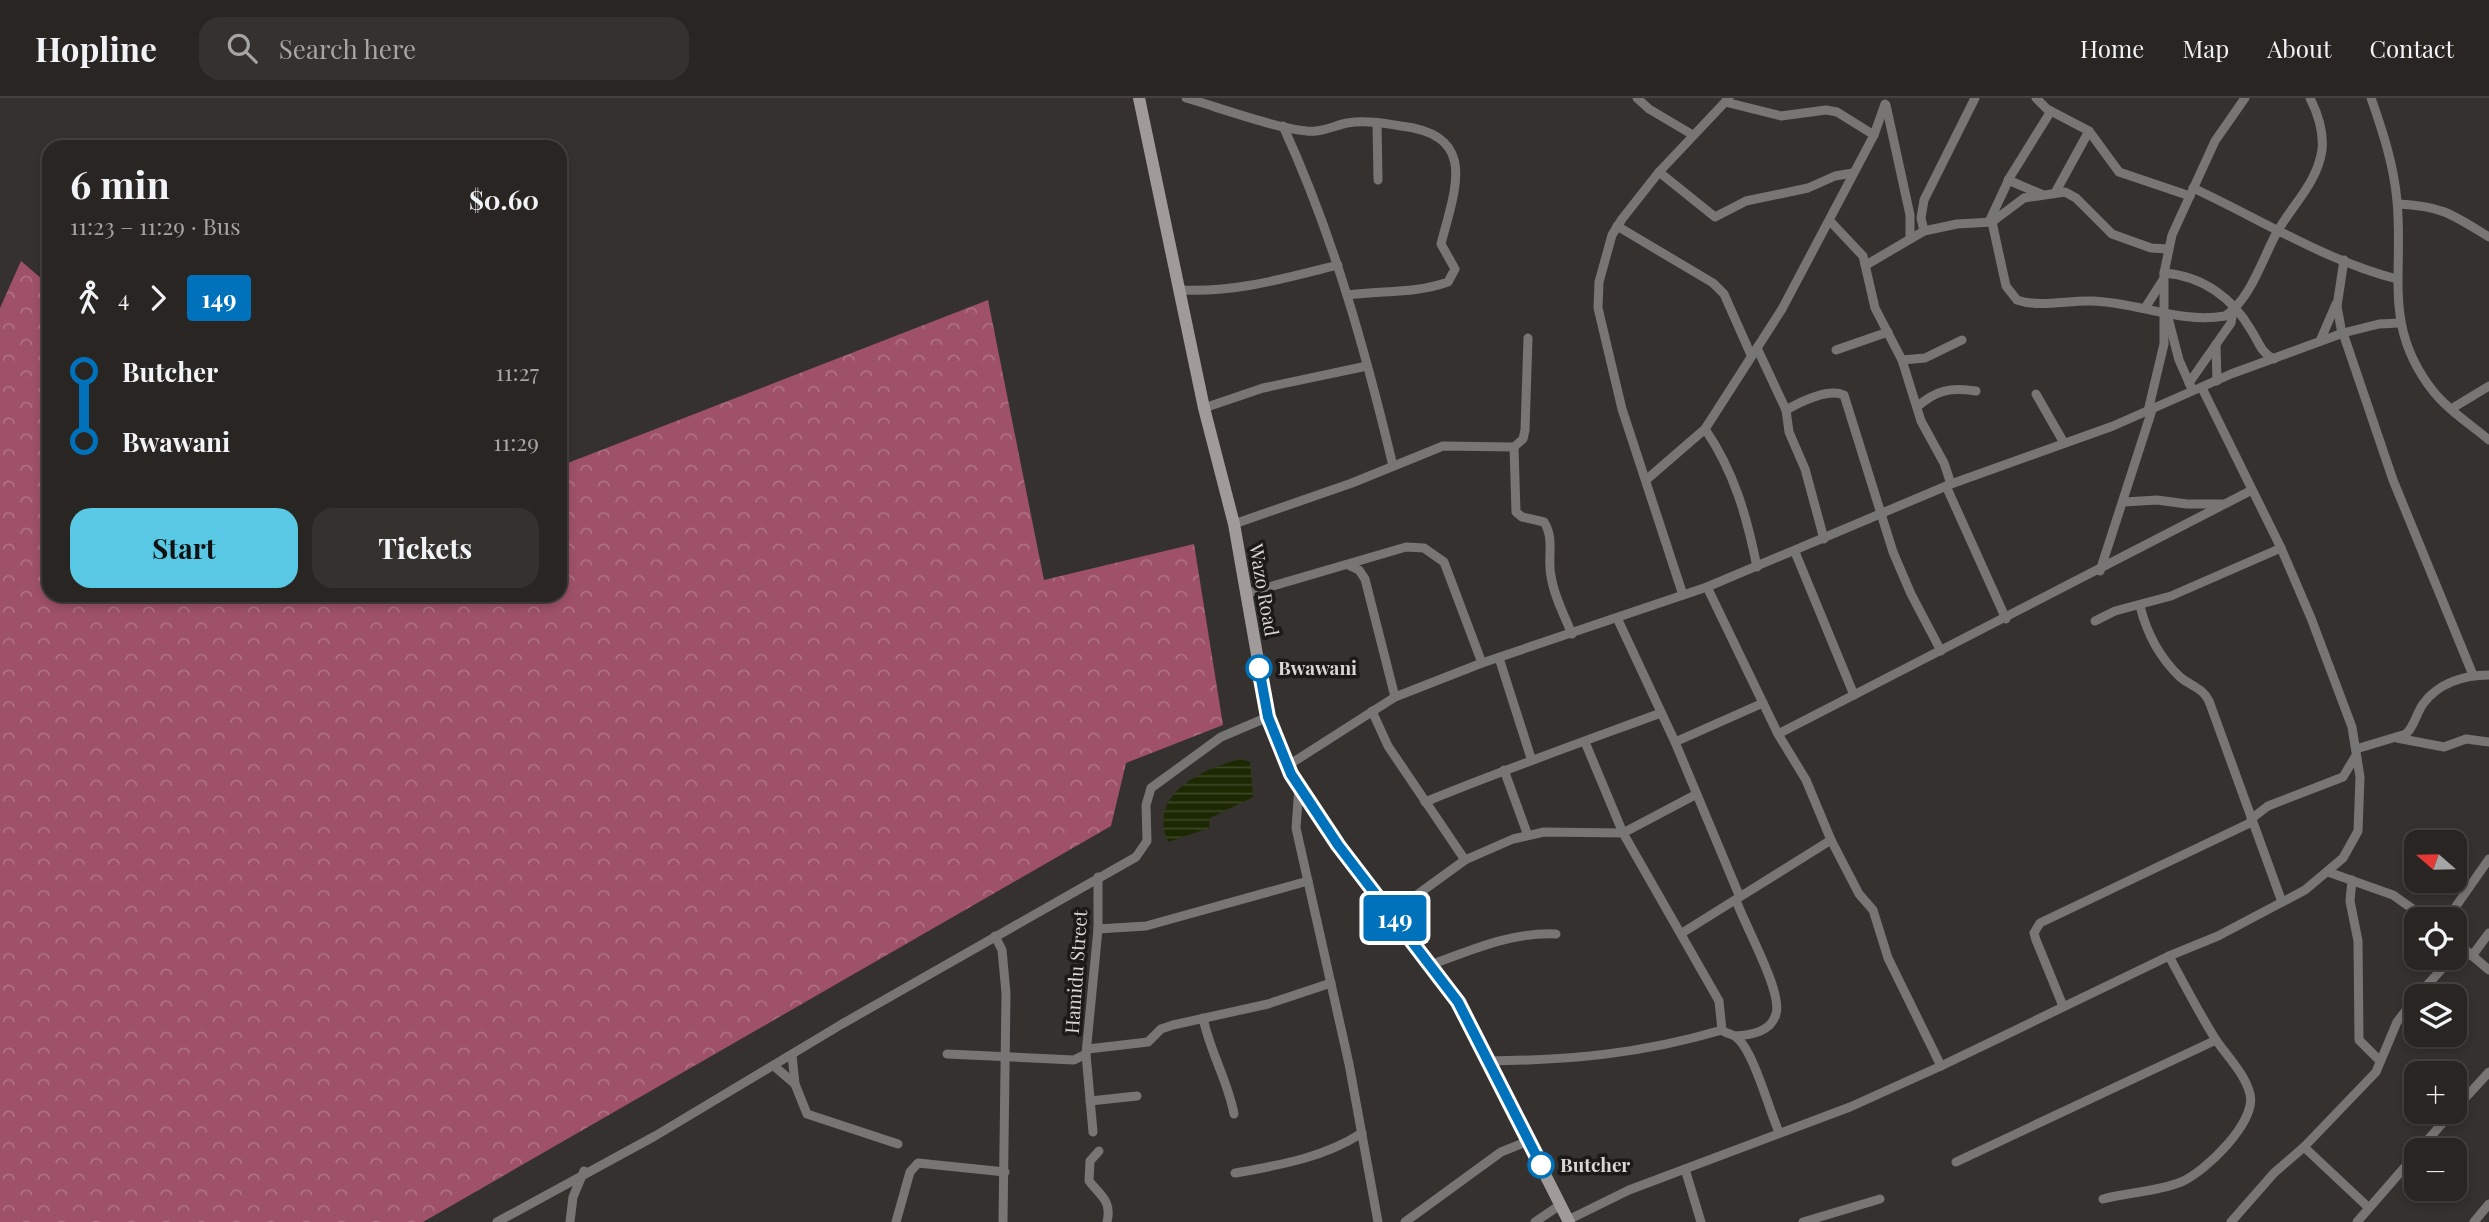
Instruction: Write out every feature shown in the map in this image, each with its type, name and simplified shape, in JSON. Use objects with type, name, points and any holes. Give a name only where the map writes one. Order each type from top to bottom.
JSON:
[{"type":"main road","name":"Wazo Road","points":[[1139,98],[1204,408],[1234,524],[1268,717],[1287,766],[1299,787],[1338,845],[1458,1002],[1569,1221]]},
{"type":"street","points":[[1186,98],[1283,126],[1315,132],[1345,123],[1377,122],[1431,131],[1449,145],[1455,157],[1456,175],[1452,205],[1441,244],[1455,269],[1448,282],[1423,290],[1376,290],[1347,295]]},
{"type":"street","points":[[1637,98],[1649,109],[1693,135]]},
{"type":"street","points":[[1924,231],[1921,218],[1924,200],[1975,98]]},
{"type":"street","points":[[2036,98],[2049,110],[2089,131],[2119,172],[2192,192],[2372,273],[2398,279]]},
{"type":"street","points":[[2054,98],[2008,180],[1991,222],[2006,286],[2017,300],[2033,303],[2092,301],[2202,319],[2225,316],[2234,310]]},
{"type":"street","points":[[2100,571],[2124,502],[2161,363],[2165,313],[2164,275],[2168,249],[2214,141],[2245,98]]},
{"type":"street","points":[[2195,388],[2278,231],[2310,183],[2322,150],[2322,128],[2310,98]]},
{"type":"street","points":[[2371,98],[2390,157],[2398,204],[2399,323],[2424,379],[2451,409],[2489,440]]},
{"type":"street","points":[[1683,595],[1622,409],[1598,308],[1604,257],[1617,226],[1659,172],[1727,100],[1781,116],[1826,110],[1838,112],[1874,135]]},
{"type":"street","points":[[1885,101],[1910,215],[1910,237]]},
{"type":"street","points":[[1646,480],[1705,429],[1754,352],[1830,221],[1874,135],[1885,101]]},
{"type":"street","points":[[1377,122],[1378,180]]},
{"type":"street","points":[[1283,126],[1310,184],[1338,265],[1392,466]]},
{"type":"street","points":[[2055,193],[2089,131]]},
{"type":"street","points":[[1659,172],[1715,216],[1756,198],[1808,188],[1835,176],[1853,173]]},
{"type":"street","points":[[2008,180],[2040,194]]},
{"type":"street","points":[[1866,265],[1924,231],[1957,224],[1991,222],[2016,202],[2040,194],[2065,192],[2076,198],[2120,238],[2156,249],[2168,249]]},
{"type":"street","points":[[2398,204],[2424,204],[2438,208],[2489,237]]},
{"type":"street","points":[[1830,221],[1858,249],[1866,265],[1875,308],[1902,360],[1921,421],[1944,463],[1949,485],[2006,619]]},
{"type":"street","points":[[1617,226],[1713,283],[1724,294],[1786,410],[1789,432],[1805,469],[1824,539]]},
{"type":"street","points":[[2344,260],[2337,316],[2393,481],[2473,675]]},
{"type":"street","points":[[1180,290],[1222,289],[1277,282],[1338,265]]},
{"type":"street","points":[[2145,308],[2164,275]]},
{"type":"street","points":[[2164,275],[2186,275],[2206,284],[2248,324],[2260,350],[2274,359]]},
{"type":"street","points":[[2320,341],[2338,302]]},
{"type":"street","points":[[1569,1221],[1629,1190],[1850,1107],[1941,1066],[2169,956],[2218,936],[2305,890],[2343,858],[2358,831],[2360,777],[2352,727],[2316,629],[2281,548],[2252,490],[2179,360],[2165,313]]},
{"type":"street","points":[[1287,766],[1395,697],[1482,663],[1618,620],[1707,587],[1949,485],[2150,411],[2195,388],[2320,341],[2379,324],[2399,323]]},
{"type":"street","points":[[1836,350],[1888,332]]},
{"type":"street","points":[[1234,524],[1443,446],[1514,447],[1523,439],[1525,430],[1528,338]]},
{"type":"street","points":[[1902,360],[1925,358],[1962,340]]},
{"type":"street","points":[[2216,344],[2217,381]]},
{"type":"street","points":[[1204,408],[1263,388],[1367,366]]},
{"type":"street","points":[[2451,409],[2489,386]]},
{"type":"street","points":[[1917,407],[1927,398],[1948,389],[1976,391]]},
{"type":"street","points":[[1786,410],[1828,394],[1844,395],[1882,515],[1911,594],[1941,651]]},
{"type":"street","points":[[2036,394],[2064,443]]},
{"type":"street","points":[[1705,429],[1723,456],[1743,505],[1757,567]]},
{"type":"street","points":[[1514,447],[1516,512],[1522,517],[1544,522],[1547,527],[1551,540],[1551,579],[1572,634]]},
{"type":"street","points":[[1778,734],[2100,571],[2252,490]]},
{"type":"street","points":[[2124,502],[2157,500],[2188,504],[2224,504]]},
{"type":"street","points":[[1245,594],[1350,566],[1406,547],[1424,548],[1436,553],[1444,562],[1482,663]]},
{"type":"street","points":[[2095,621],[2115,611],[2140,606],[2281,548]]},
{"type":"street","points":[[1795,552],[1854,695]]},
{"type":"street","points":[[1350,566],[1359,570],[1365,579],[1395,697]]},
{"type":"street","points":[[1707,587],[1778,734],[1806,780],[1831,840],[1859,894],[1873,910],[1888,958],[1941,1066]]},
{"type":"street","points":[[2140,606],[2151,640],[2166,663],[2182,678],[2204,692],[2282,902]]},
{"type":"street","points":[[1618,620],[1675,742],[1760,952],[1777,1003],[1776,1014],[1770,1025],[1762,1031],[1735,1036]]},
{"type":"street","points":[[1499,658],[1531,758]]},
{"type":"street","points":[[2063,1006],[2034,933],[2040,923],[2251,820],[2268,806],[2343,778],[2356,752],[2395,738],[2411,729],[2423,705],[2442,687],[2473,675],[2489,674]]},
{"type":"street","points":[[1675,742],[1763,703]]},
{"type":"street","points":[[1372,711],[1388,747],[1465,860]]},
{"type":"street","points":[[1425,802],[1531,758],[1585,742],[1661,713]]},
{"type":"street","points":[[497,1222],[584,1171],[655,1136],[1143,850],[1149,832],[1147,796],[1157,782],[1221,737],[1268,717]]},
{"type":"street","points":[[2395,738],[2444,747],[2466,739],[2489,742]]},
{"type":"street","points":[[1585,742],[1623,834],[1720,1001],[1722,1030]]},
{"type":"street","points":[[1504,770],[1527,833]]},
{"type":"street","points":[[1299,787],[1296,828],[1331,983],[1378,1222]]},
{"type":"street","points":[[1392,913],[1465,860],[1527,833],[1623,834],[1695,795]]},
{"type":"street","points":[[1682,933],[1831,840]]},
{"type":"street","points":[[2455,907],[2489,859]]},
{"type":"street","points":[[2328,872],[2393,895],[2410,907]]},
{"type":"street","name":"Hamidu Street","points":[[947,1054],[1074,1060],[1087,1051],[1098,929],[1098,877]]},
{"type":"street","points":[[2352,880],[2350,901],[2358,941],[2359,1040],[2380,1061]]},
{"type":"street","points":[[1098,929],[1146,926],[1308,881]]},
{"type":"street","points":[[2472,956],[2489,933]]},
{"type":"street","points":[[1430,965],[1497,940],[1556,934]]},
{"type":"street","points":[[995,936],[1003,950],[1004,969],[1006,1056],[1003,1222]]},
{"type":"street","points":[[2467,954],[2489,970]]},
{"type":"street","points":[[2103,1199],[2160,1189],[2184,1181],[2231,1142],[2249,1107],[2251,1096],[2169,956]]},
{"type":"street","points":[[2427,984],[2439,970]]},
{"type":"street","points":[[1093,1132],[1087,1051],[1147,1042],[1161,1029],[1268,1004],[1331,983]]},
{"type":"street","points":[[2231,1222],[2274,1173],[2304,1147],[2376,1072],[2404,1014]]},
{"type":"street","points":[[1203,1018],[1214,1058],[1231,1096],[1234,1114]]},
{"type":"street","points":[[1487,1061],[1561,1061],[1626,1053],[1722,1030],[1735,1036],[1756,1068],[1766,1104],[1779,1132]]},
{"type":"street","points":[[1956,1162],[2216,1040]]},
{"type":"street","points":[[792,1055],[795,1084],[807,1114],[898,1144]]},
{"type":"street","points":[[774,1066],[795,1084]]},
{"type":"street","points":[[2467,1096],[2489,1072]]},
{"type":"street","points":[[1090,1101],[1137,1096]]},
{"type":"street","points":[[2429,1138],[2442,1124]]},
{"type":"street","points":[[1235,1173],[1290,1163],[1335,1149],[1362,1133]]},
{"type":"street","points":[[1405,1222],[1500,1152],[1528,1141]]},
{"type":"street","points":[[2304,1147],[2369,1208]]},
{"type":"street","points":[[1098,1151],[1091,1158],[1089,1181],[1102,1194],[1109,1207],[1107,1222]]},
{"type":"street","points":[[896,1222],[910,1172],[918,1163],[1005,1172]]},
{"type":"street","points":[[2357,1222],[2404,1167]]},
{"type":"street","points":[[1685,1169],[1701,1222]]},
{"type":"street","points":[[570,1222],[573,1197],[584,1171]]},
{"type":"street","points":[[1803,1222],[1880,1199]]},
{"type":"street","points":[[2474,1222],[2489,1204]]},
{"type":"street","points":[[1535,1222],[1560,1205]]},
{"type":"green space","points":[[21,261],[42,279],[42,602],[567,602],[567,463],[988,300],[1044,580],[1194,544],[1223,725],[1126,763],[1111,826],[423,1222],[0,1222],[0,308]]},
{"type":"shaded area","points":[[1241,759],[1250,762],[1253,797],[1210,818],[1209,828],[1168,842],[1164,825],[1165,810],[1172,797],[1196,777]]},
{"type":"bus line","name":"149","points":[[1259,668],[1268,717],[1291,774],[1338,845],[1458,1002],[1541,1165]]},
{"type":"place","name":"Bwawani","points":[[1259,668]]},
{"type":"place","name":"Butcher","points":[[1541,1165]]}]
